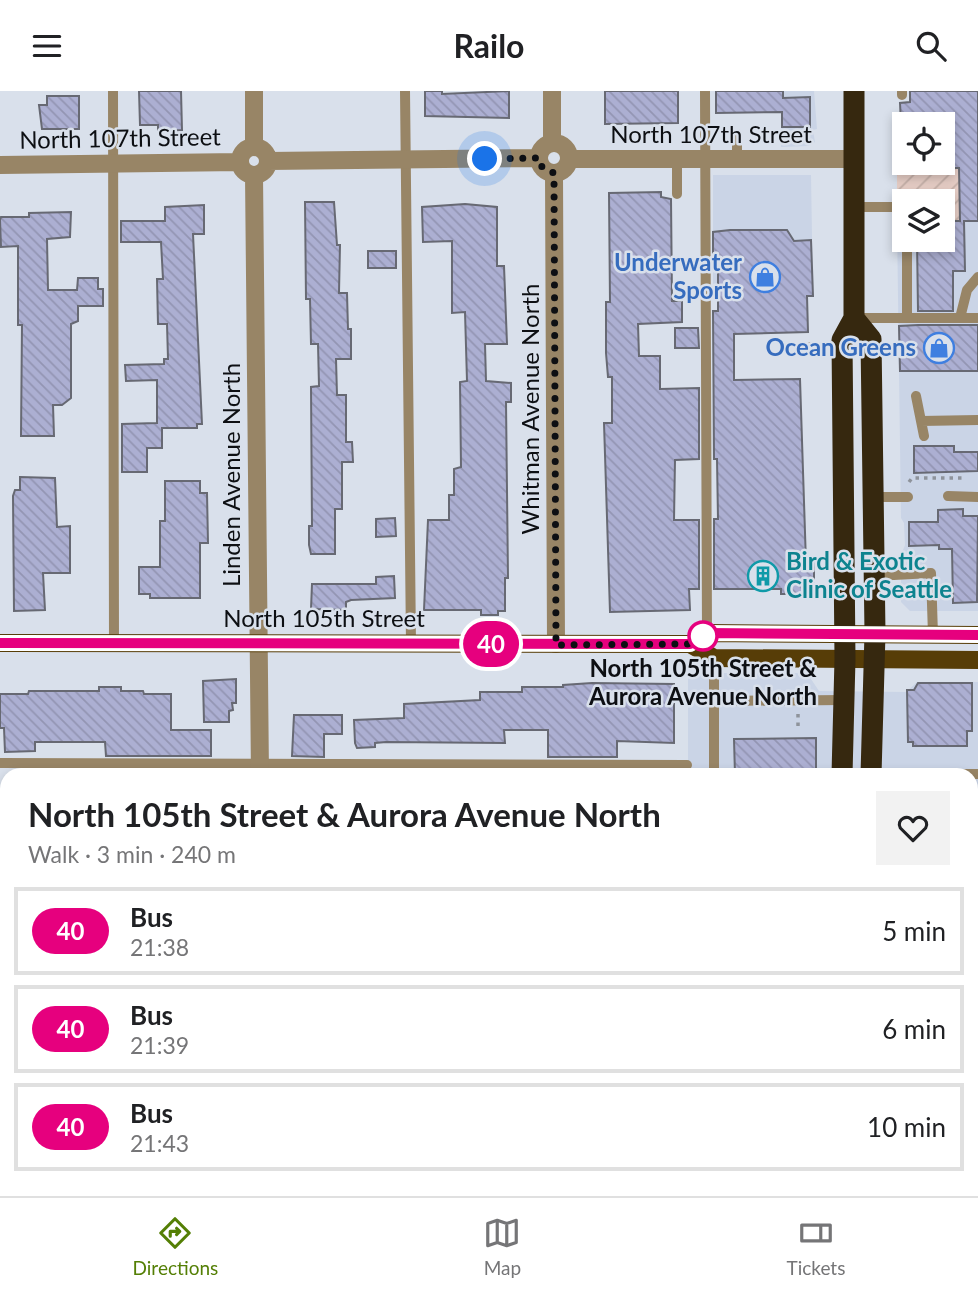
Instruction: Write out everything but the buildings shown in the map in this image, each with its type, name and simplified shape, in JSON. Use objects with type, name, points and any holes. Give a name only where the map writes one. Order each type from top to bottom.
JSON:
[{"type":"highway","points":[[842,768],[845,659],[842,340],[854,318],[854,91]]},
{"type":"highway","points":[[854,318],[871,339],[875,576],[872,768]]},
{"type":"main road","points":[[978,635],[707,633],[690,644],[714,658],[978,660]]},
{"type":"main road","name":"North 105th Street","points":[[0,643],[690,644]]},
{"type":"street","points":[[254,91],[254,147]]},
{"type":"street","points":[[552,91],[552,143]]},
{"type":"street","points":[[552,143],[563,147],[569,159],[565,168],[554,173],[542,167],[539,158],[542,149],[552,143]]},
{"type":"street","points":[[254,147],[263,150],[268,161],[264,171],[254,175],[243,170],[240,162],[242,153],[254,147]]},
{"type":"street","points":[[268,161],[539,158]]},
{"type":"street","name":"North 107th Street","points":[[569,159],[854,159]]},
{"type":"street","name":"North 107th Street","points":[[0,165],[240,162]]},
{"type":"street","name":"Whitman Avenue North","points":[[554,173],[556,645]]},
{"type":"street","name":"Linden Avenue North","points":[[254,175],[260,768]]},
{"type":"lane","points":[[113,91],[114,643]]},
{"type":"lane","points":[[405,91],[411,644]]},
{"type":"lane","points":[[705,91],[707,633]]},
{"type":"lane","points":[[737,134],[737,160]]},
{"type":"lane","points":[[677,161],[677,194]]},
{"type":"lane","points":[[854,207],[892,207]]},
{"type":"lane","points":[[907,252],[907,318]]},
{"type":"lane","points":[[960,318],[967,290],[978,277]]},
{"type":"lane","points":[[854,318],[978,318]]},
{"type":"lane","points":[[811,347],[842,347]]},
{"type":"lane","points":[[916,396],[924,436]]},
{"type":"lane","points":[[921,421],[978,420]]},
{"type":"lane","points":[[947,496],[978,496]]},
{"type":"lane","points":[[874,497],[908,497]]},
{"type":"lane","points":[[875,576],[931,573],[933,635]]},
{"type":"lane","points":[[714,658],[714,768]]},
{"type":"lane","points":[[714,701],[843,699]]},
{"type":"lane","points":[[0,763],[186,768]]},
{"type":"lane","points":[[431,768],[687,765]]},
{"type":"path","points":[[908,484],[912,478],[963,478]]},
{"type":"path","points":[[798,711],[798,730]]},
{"type":"shaded area","points":[[783,91],[814,91],[817,129],[813,130],[815,142],[808,146],[781,147]]},
{"type":"shaded area","points":[[955,114],[978,114],[978,221],[955,221],[955,189],[897,189],[897,175],[955,175]]},
{"type":"shaded area","points":[[713,175],[811,175],[813,296],[713,297]]},
{"type":"shaded area","points":[[955,221],[978,221],[978,611],[910,611],[901,602],[901,555],[905,545],[904,523],[901,518],[897,252],[955,252]]},
{"type":"shaded area","points":[[688,673],[807,673],[819,691],[906,692],[917,682],[978,682],[978,768],[688,768]]},
{"type":"bus line","name":"40","points":[[0,643],[690,644],[707,633],[978,635]]},
{"type":"place","name":"Underwater Sports","points":[[765,277]]},
{"type":"place","name":"Ocean Greens","points":[[939,348]]},
{"type":"place","name":"Bird & Exotic Clinic of Seattle","points":[[763,576]]},
{"type":"place","name":"North 105th Street & Aurora Avenue North","points":[[703,636]]},
{"type":"route","points":[[485,159],[539,158],[542,167],[554,173],[556,645],[690,644],[707,633],[703,636]]}]
